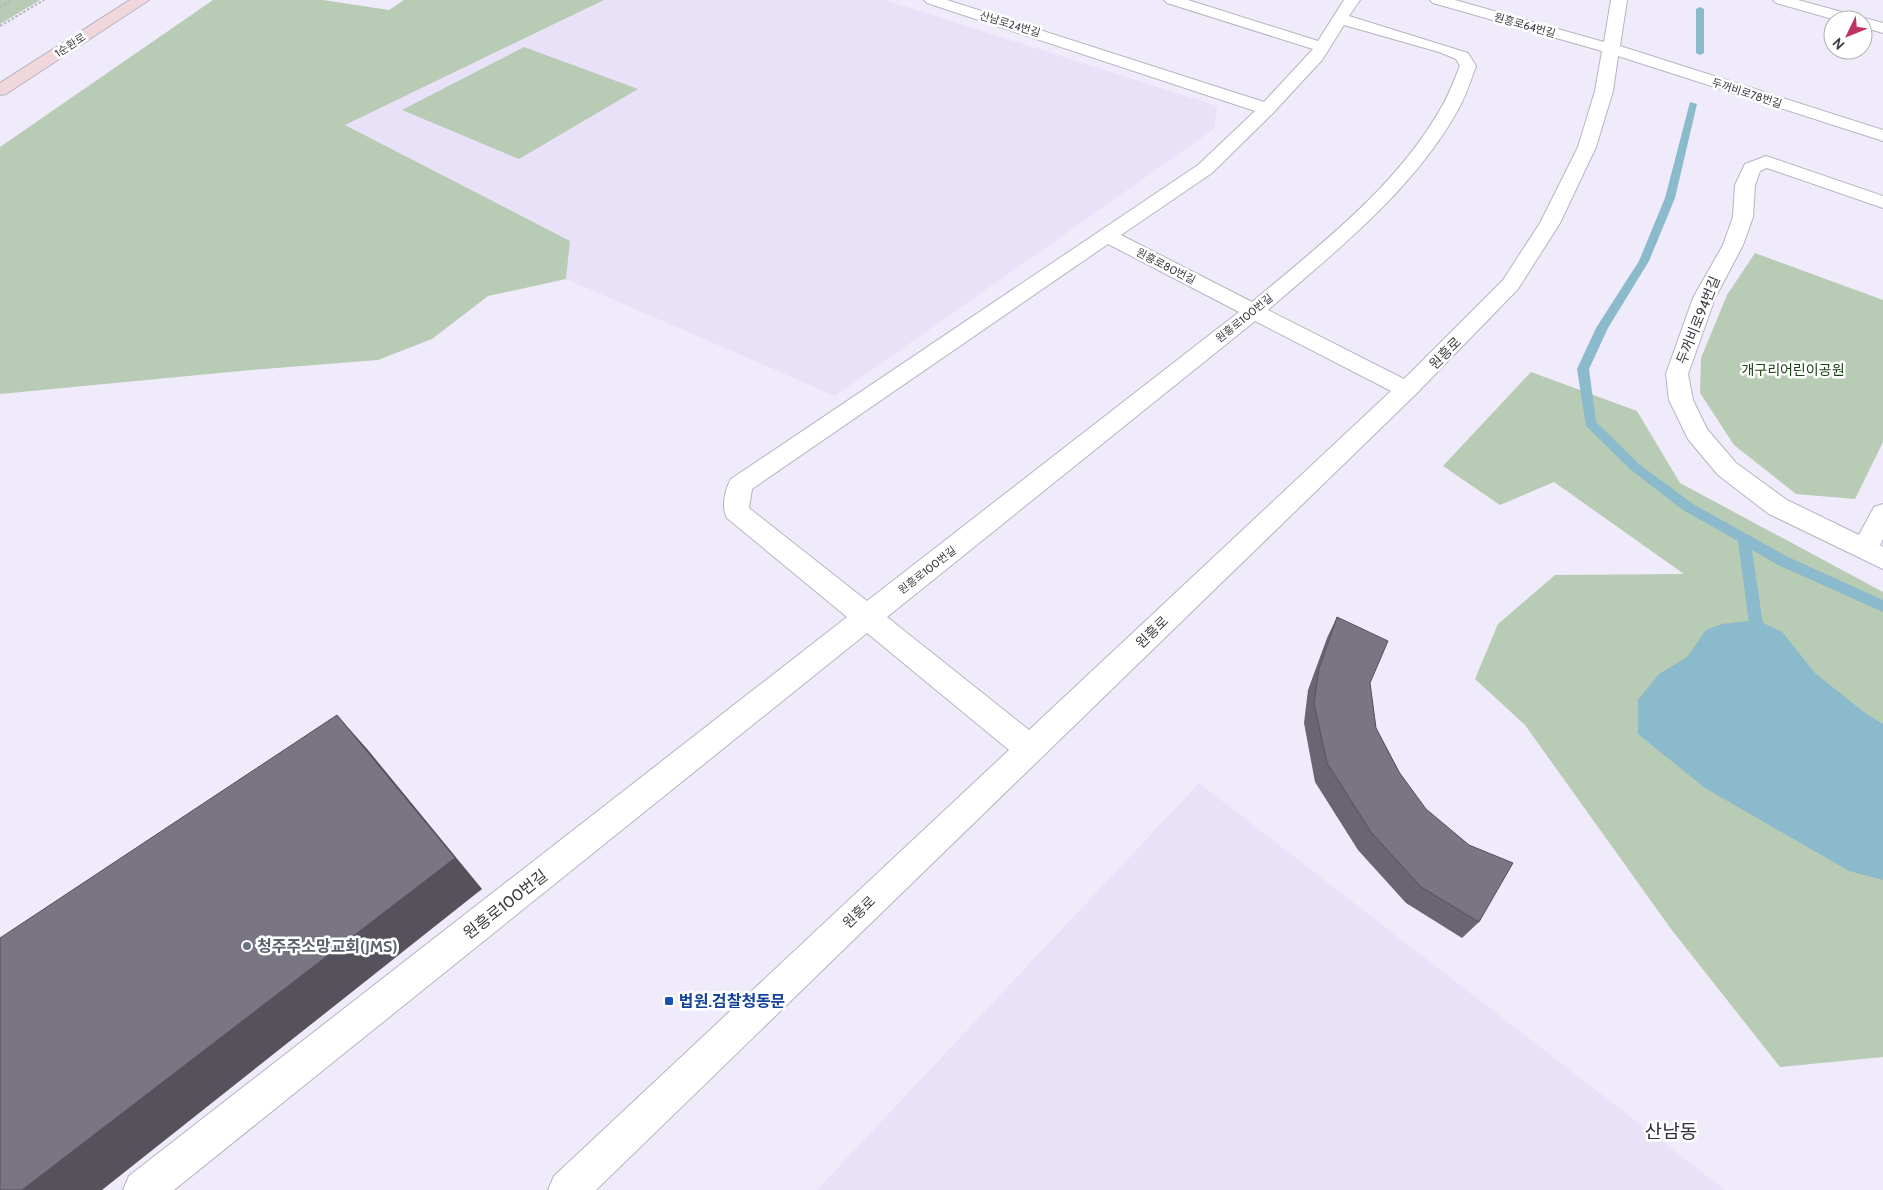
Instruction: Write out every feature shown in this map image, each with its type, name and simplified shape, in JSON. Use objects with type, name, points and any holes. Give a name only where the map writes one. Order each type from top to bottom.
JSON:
[{"type":"main road","name":"1순환로","points":[[0,90],[141,0]]},
{"type":"street","name":"산남로24번길","points":[[932,0],[1058,39],[1267,109]]},
{"type":"street","points":[[1172,0],[1322,47]]},
{"type":"street","name":"원흥로64번길","points":[[1438,0],[1612,49]]},
{"type":"street","name":"원흥로","points":[[568,1190],[1029,748],[1407,390],[1511,284],[1550,223],[1587,147],[1604,91],[1619,0]]},
{"type":"street","points":[[1781,0],[1823,12]]},
{"type":"street","points":[[1029,748],[736,511],[740,485],[1205,168],[1267,109],[1316,57],[1346,9]]},
{"type":"street","name":"원흥로100번길","points":[[144,1190],[1254,311],[1370,207],[1416,159],[1448,113],[1468,66],[1462,56],[1346,9]]},
{"type":"street","name":"두꺼비로78번길","points":[[1612,49],[1883,136]]},
{"type":"street","name":"두꺼비로94번길","points":[[1883,202],[1766,162],[1752,168],[1745,185],[1743,217],[1732,245],[1707,292],[1677,374],[1681,400],[1697,433],[1727,469],[1778,507],[1874,555],[1883,514]]},
{"type":"street","name":"원흥로80번길","points":[[1107,236],[1407,390]]},
{"type":"path","points":[[0,7],[12,0]]},
{"type":"path","points":[[0,26],[44,0]]},
{"type":"shaded area","points":[[604,0],[885,0],[1217,106],[1214,129],[835,396],[566,279],[570,241],[344,125]]},
{"type":"shaded area","points":[[1199,783],[1725,1190],[817,1190]]},
{"type":"green space","points":[[0,0],[40,0],[0,24]]},
{"type":"green space","points":[[213,0],[323,0],[389,10],[404,0],[604,0],[345,125],[570,241],[566,279],[488,296],[432,339],[378,360],[0,394],[0,147]]},
{"type":"green space","points":[[524,47],[638,89],[519,159],[402,110]]},
{"type":"green space","name":"개구리어린이공원","points":[[1755,253],[1883,300],[1883,442],[1855,499],[1796,494],[1734,445],[1700,393],[1701,358],[1727,295]]},
{"type":"green space","points":[[1531,372],[1637,411],[1680,483],[1883,592],[1883,1057],[1780,1067],[1671,929],[1525,725],[1475,679],[1498,624],[1555,575],[1684,574],[1554,482],[1500,505],[1443,466]]},
{"type":"water","points":[[1757,620],[1782,632],[1815,673],[1865,713],[1883,724],[1883,880],[1849,871],[1705,788],[1638,734],[1638,700],[1659,674],[1687,657],[1706,630],[1722,624]]},
{"type":"building","points":[[1337,617],[1388,641],[1370,683],[1376,728],[1399,772],[1426,809],[1469,845],[1513,863],[1479,922],[1421,887],[1371,832],[1327,763],[1314,703],[1319,669]]},
{"type":"building","name":"청주주소망교회(JMS)","points":[[337,715],[455,858],[22,1190],[0,1190],[0,938]]},
{"type":"waterway","points":[[1700,9],[1700,53]]},
{"type":"waterway","points":[[1693,104],[1670,198],[1644,261],[1602,328],[1583,369],[1590,423],[1635,467],[1688,507],[1783,561],[1883,606]]},
{"type":"waterway","points":[[1744,539],[1758,638]]},
{"type":"place","name":"청주주소망교회(JMS)","points":[[247,946]]},
{"type":"place","name":"법원.검찰청동문","points":[[669,1001]]},
{"type":"district","name":"산남동","points":[[1671,1131]]}]
